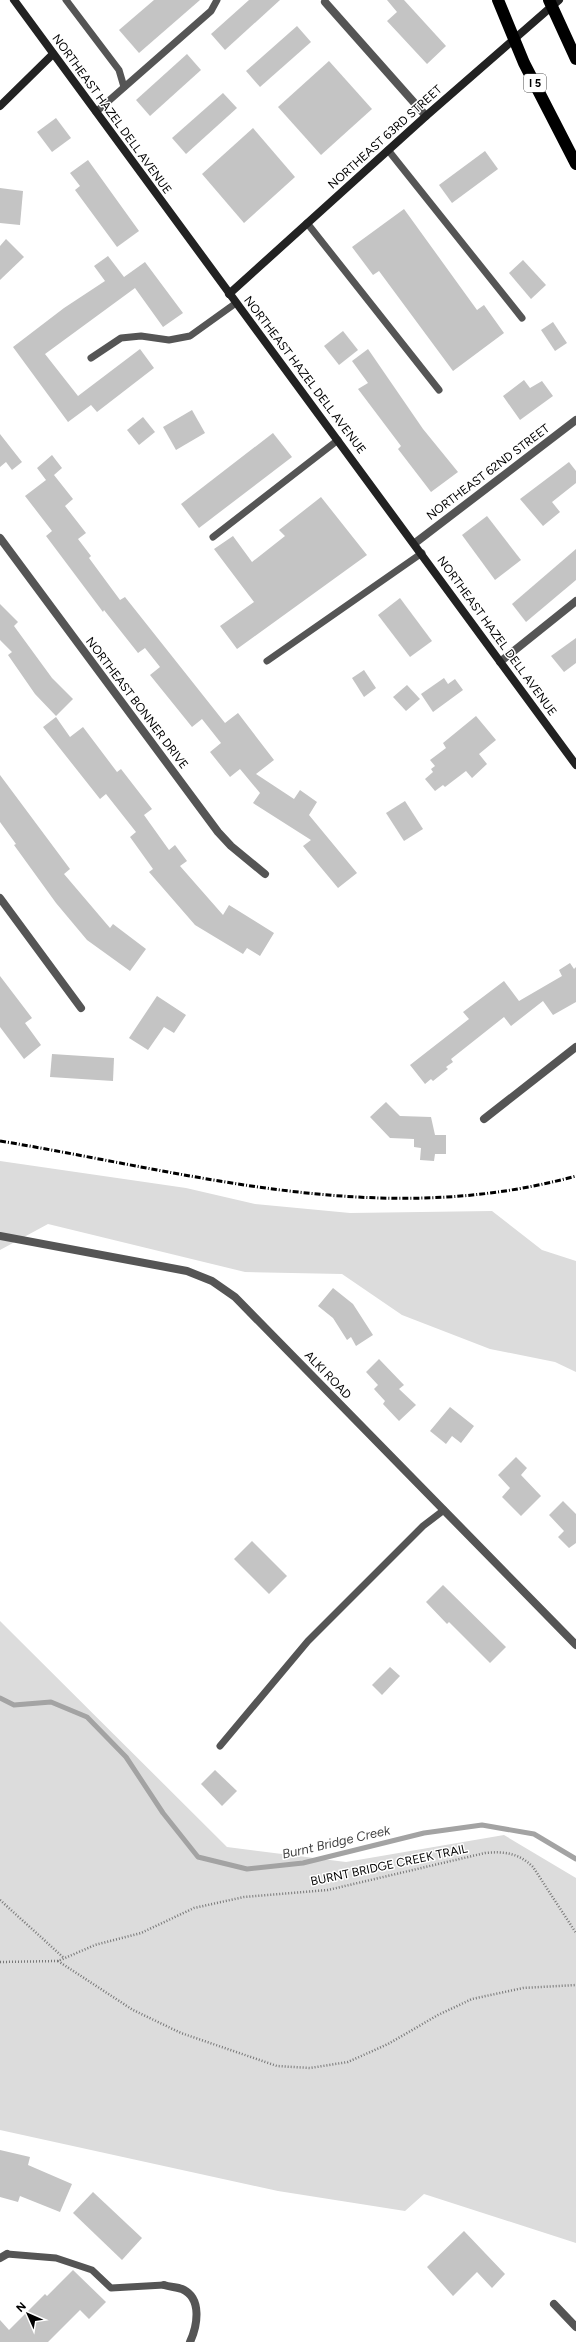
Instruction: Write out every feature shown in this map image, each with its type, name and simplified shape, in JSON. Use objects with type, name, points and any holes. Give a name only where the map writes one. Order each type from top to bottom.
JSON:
[{"type":"highway","name":"I 5","points":[[498,0],[524,63],[576,164]]},
{"type":"highway","points":[[549,0],[576,59]]},
{"type":"main road","name":"NORTHEAST HAZEL DELL AVENUE","points":[[14,0],[229,294],[415,543],[576,765]]},
{"type":"main road","name":"NORTHEAST 63RD STREET","points":[[229,294],[426,116],[559,0]]},
{"type":"main road","points":[[0,106],[53,54]]},
{"type":"street","points":[[324,1],[426,116]]},
{"type":"street","name":"NORTHEAST 62ND STREET","points":[[415,543],[576,420]]},
{"type":"street","name":"NORTHEAST BONNER DRIVE","points":[[0,538],[218,832],[231,846],[265,874]]},
{"type":"street","points":[[500,662],[576,601]]},
{"type":"street","points":[[0,898],[81,1008]]},
{"type":"street","points":[[484,1119],[576,1047]]},
{"type":"street","name":"ALKI ROAD","points":[[0,1236],[187,1271],[212,1281],[235,1297],[576,1645]]},
{"type":"street","points":[[164,2285],[184,2289],[193,2300],[197,2314],[196,2328],[190,2342]]},
{"type":"street","points":[[554,2304],[576,2327]]},
{"type":"lane","points":[[66,0],[119,70],[124,87]]},
{"type":"lane","points":[[96,112],[211,11],[217,0]]},
{"type":"lane","points":[[388,150],[522,318]]},
{"type":"lane","points":[[307,224],[439,390]]},
{"type":"lane","points":[[91,358],[121,338],[141,336],[169,340],[190,336],[236,302]]},
{"type":"lane","points":[[213,537],[338,440]]},
{"type":"lane","points":[[267,661],[422,553]]},
{"type":"lane","points":[[220,1746],[308,1641],[423,1526],[444,1510]]},
{"type":"lane","points":[[3,2256],[56,2258],[92,2270],[112,2288],[164,2285]]},
{"type":"path","name":"BURNT BRIDGE CREEK TRAIL","points":[[0,1962],[58,1961],[95,1945],[141,1933],[194,1908],[244,1897],[328,1890],[485,1853],[501,1851],[513,1854],[526,1860],[533,1867],[576,1933]]},
{"type":"path","points":[[0,1900],[64,1958]]},
{"type":"path","points":[[58,1961],[133,2010],[181,2033],[277,2066],[310,2068],[348,2062],[388,2044],[438,2015],[472,1999],[523,1988],[576,1985]]},
{"type":"shaded area","points":[[0,1161],[186,1188],[255,1204],[350,1213],[492,1211],[542,1250],[576,1261],[576,1372],[555,1362],[490,1349],[402,1315],[342,1274],[245,1272],[48,1224],[0,1250]]},
{"type":"shaded area","points":[[0,1621],[227,1847],[346,1862],[504,1835],[576,1878],[576,2243],[424,2194],[405,2211],[278,2191],[0,2130]]},
{"type":"building","points":[[154,0],[200,0],[139,53],[119,30]]},
{"type":"building","points":[[249,0],[280,0],[225,50],[211,34]]},
{"type":"building","points":[[387,0],[404,0],[446,46],[427,64],[387,21],[397,12]]},
{"type":"building","points":[[297,26],[311,42],[260,87],[246,71]]},
{"type":"building","points":[[187,54],[201,70],[150,116],[136,100]]},
{"type":"building","points":[[329,61],[372,109],[321,155],[278,107]]},
{"type":"building","points":[[223,93],[237,108],[186,154],[172,138]]},
{"type":"building","points":[[56,118],[71,138],[52,152],[37,132]]},
{"type":"building","points":[[253,128],[295,177],[244,223],[202,174]]},
{"type":"building","points":[[485,151],[498,169],[452,203],[439,185]]},
{"type":"building","points":[[88,160],[139,231],[117,247],[75,190],[80,186],[70,173]]},
{"type":"building","points":[[0,188],[23,191],[20,225],[0,223]]},
{"type":"building","points":[[404,209],[477,310],[484,305],[504,333],[453,371],[379,271],[373,275],[352,247]]},
{"type":"building","points":[[6,239],[24,257],[0,280],[0,246]]},
{"type":"building","points":[[108,256],[124,277],[145,262],[183,313],[163,327],[135,288],[45,354],[78,396],[140,349],[154,368],[97,412],[91,405],[68,422],[13,347],[64,308],[105,281],[94,266]]},
{"type":"building","points":[[523,260],[546,285],[531,299],[509,273]]},
{"type":"building","points":[[553,322],[567,343],[555,351],[541,330]]},
{"type":"building","points":[[343,331],[358,350],[339,365],[324,346]]},
{"type":"building","points":[[368,349],[423,429],[458,472],[431,492],[398,449],[401,446],[358,389],[368,383],[352,361]]},
{"type":"building","points":[[524,380],[530,388],[542,381],[553,396],[520,420],[503,396]]},
{"type":"building","points":[[192,410],[205,433],[176,450],[163,427]]},
{"type":"building","points":[[143,417],[155,432],[139,445],[127,430]]},
{"type":"building","points":[[273,433],[292,457],[199,528],[181,504]]},
{"type":"building","points":[[0,434],[22,462],[12,470],[6,462],[0,467]]},
{"type":"building","points":[[52,455],[62,468],[54,475],[73,499],[65,506],[86,533],[78,539],[91,556],[89,558],[120,600],[125,597],[225,723],[238,713],[274,760],[256,774],[294,799],[300,790],[317,802],[309,815],[357,873],[338,888],[303,846],[311,840],[253,803],[260,793],[240,769],[230,777],[210,752],[221,743],[202,719],[192,727],[150,675],[160,667],[145,648],[138,653],[104,610],[103,612],[46,536],[52,531],[25,496],[46,480],[37,468]]},
{"type":"building","points":[[569,462],[576,471],[576,483],[552,502],[560,512],[543,526],[520,499]]},
{"type":"building","points":[[321,497],[367,555],[237,649],[220,626],[254,602],[214,549],[233,536],[252,562],[285,536],[279,530]]},
{"type":"building","points":[[487,516],[521,560],[495,580],[462,535]]},
{"type":"building","points":[[576,549],[576,580],[526,622],[512,604]]},
{"type":"building","points":[[400,598],[432,641],[410,657],[378,615]]},
{"type":"building","points":[[0,604],[18,622],[14,626],[52,678],[73,699],[56,716],[35,694],[8,655],[12,652],[0,640]]},
{"type":"building","points":[[576,638],[576,663],[564,672],[551,656]]},
{"type":"building","points":[[364,670],[376,688],[364,697],[352,678]]},
{"type":"building","points":[[444,678],[448,684],[455,679],[463,690],[433,712],[421,694]]},
{"type":"building","points":[[407,685],[420,699],[406,711],[393,697]]},
{"type":"building","points":[[476,716],[496,740],[479,754],[487,764],[472,778],[466,771],[445,787],[443,785],[435,791],[425,779],[433,772],[431,769],[435,766],[430,760],[446,748],[443,743]]},
{"type":"building","points":[[56,717],[70,737],[83,727],[117,772],[121,769],[152,809],[144,815],[169,850],[175,845],[187,861],[180,866],[223,915],[229,905],[274,933],[260,956],[247,948],[243,954],[195,925],[149,872],[153,869],[130,837],[136,832],[106,794],[100,799],[43,727]]},
{"type":"building","points":[[0,775],[70,869],[64,874],[110,928],[113,924],[146,949],[130,971],[87,940],[56,903],[14,845],[16,844],[0,822]]},
{"type":"building","points":[[405,801],[423,829],[404,841],[386,813]]},
{"type":"building","points":[[570,963],[574,969],[576,967],[576,1002],[553,1015],[543,1001],[511,1026],[504,1017],[451,1059],[453,1062],[446,1067],[448,1069],[433,1081],[431,1079],[425,1084],[410,1065],[469,1019],[463,1012],[504,981],[519,1001],[562,976],[559,970]]},
{"type":"building","points":[[0,976],[32,1018],[25,1023],[41,1045],[24,1059],[0,1027]]},
{"type":"building","points":[[157,996],[186,1015],[174,1033],[164,1027],[148,1050],[129,1038]]},
{"type":"building","points":[[52,1054],[114,1058],[113,1081],[50,1077]]},
{"type":"building","points":[[386,1102],[400,1116],[431,1117],[435,1135],[446,1135],[446,1154],[435,1154],[434,1161],[420,1160],[421,1148],[414,1147],[414,1139],[390,1138],[370,1117]]},
{"type":"building","points":[[333,1288],[353,1304],[373,1335],[356,1346],[351,1337],[347,1340],[333,1318],[318,1306]]},
{"type":"building","points":[[379,1359],[404,1385],[399,1389],[416,1405],[399,1421],[383,1404],[385,1401],[374,1389],[378,1385],[366,1372]]},
{"type":"building","points":[[450,1407],[474,1426],[461,1443],[452,1436],[446,1444],[430,1431]]},
{"type":"building","points":[[516,1457],[527,1468],[521,1475],[541,1496],[521,1516],[502,1497],[510,1488],[498,1475]]},
{"type":"building","points":[[563,1501],[576,1514],[576,1543],[569,1548],[558,1537],[564,1531],[549,1515]]},
{"type":"building","points":[[252,1541],[287,1576],[269,1594],[234,1559]]},
{"type":"building","points":[[443,1585],[506,1647],[490,1663],[449,1622],[447,1624],[426,1602]]},
{"type":"building","points":[[390,1667],[400,1676],[382,1695],[372,1685]]},
{"type":"building","points":[[215,1770],[237,1791],[222,1806],[201,1784]]},
{"type":"building","points":[[0,2150],[30,2157],[28,2165],[72,2184],[60,2212],[20,2196],[18,2202],[0,2197]]},
{"type":"building","points":[[93,2192],[142,2238],[122,2260],[73,2213]]},
{"type":"building","points":[[464,2231],[505,2274],[492,2288],[477,2272],[453,2296],[427,2267]]},
{"type":"building","points":[[73,2270],[106,2302],[89,2319],[80,2310],[48,2342],[0,2342],[0,2320],[9,2330],[45,2294],[47,2296]]},
{"type":"waterway","name":"Burnt Bridge Creek","points":[[0,1698],[14,1705],[51,1702],[87,1717],[126,1757],[163,1813],[198,1857],[247,1869],[303,1863],[424,1833],[482,1825],[534,1834],[576,1859]]},
{"type":"railway","points":[[0,1141],[216,1180],[287,1191],[358,1197],[430,1198],[503,1191],[576,1176]]}]
